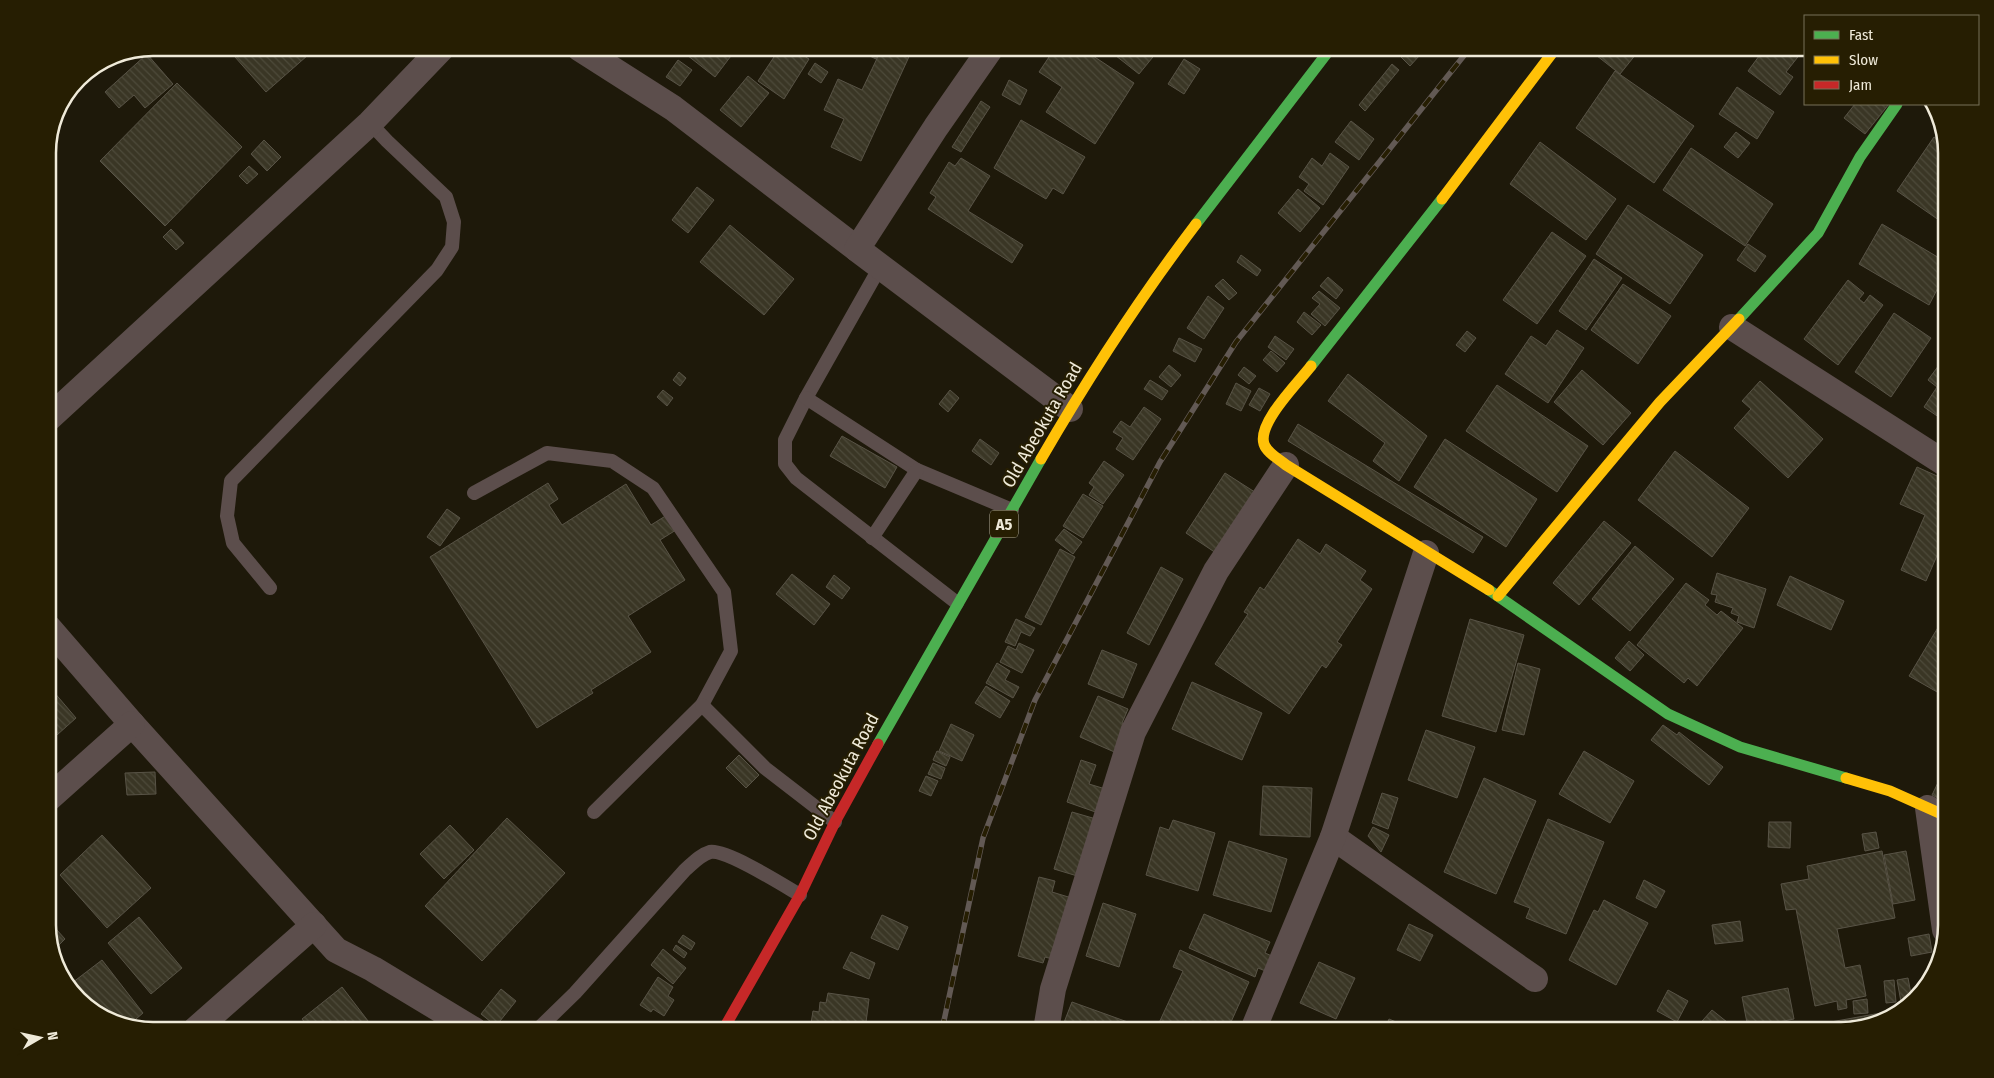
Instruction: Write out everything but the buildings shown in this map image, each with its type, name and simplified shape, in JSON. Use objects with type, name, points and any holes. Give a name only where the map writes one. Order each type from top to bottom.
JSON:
[{"type":"main road","name":"Old Abeokuta Road","points":[[728,1022],[800,895],[835,822],[1070,409],[1164,266],[1325,56]]},
{"type":"main road","points":[[1550,56],[1377,285],[1268,420],[1262,434],[1264,446],[1286,465],[1498,596],[1668,714],[1740,747],[1890,791],[1937,812]]},
{"type":"main road","points":[[1498,596],[1660,402],[1790,266],[1818,233],[1860,157],[1896,105]]},
{"type":"street","points":[[56,412],[370,122],[434,56]]},
{"type":"street","points":[[592,56],[673,108],[857,250],[1070,409]]},
{"type":"street","points":[[857,250],[936,127],[985,56]]},
{"type":"street","points":[[1732,327],[1938,459]]},
{"type":"street","points":[[1047,1022],[1053,988],[1133,732],[1216,571],[1286,465]]},
{"type":"street","points":[[1256,1022],[1333,837],[1426,553]]},
{"type":"street","points":[[56,636],[132,724],[336,950],[373,969],[461,1022]]},
{"type":"street","points":[[56,792],[132,724]]},
{"type":"street","points":[[1937,812],[1938,825]]},
{"type":"street","points":[[1333,837],[1535,979]]},
{"type":"street","points":[[204,1022],[314,925]]},
{"type":"lane","points":[[270,588],[233,543],[227,516],[231,481],[437,270],[452,247],[454,222],[446,197],[386,141],[370,122]]},
{"type":"lane","points":[[880,266],[806,398],[785,440],[785,464],[796,478],[958,603]]},
{"type":"lane","points":[[806,398],[917,470],[1012,510]]},
{"type":"lane","points":[[474,493],[547,453],[612,461],[653,488],[724,592],[731,651],[702,705],[594,812]]},
{"type":"lane","points":[[872,538],[917,470]]},
{"type":"lane","points":[[702,705],[765,768],[835,822]]},
{"type":"lane","points":[[545,1022],[700,856],[712,852],[726,854],[800,895]]},
{"type":"railway","points":[[944,1022],[983,838],[1035,700],[1160,462],[1236,342],[1464,56]]},
{"type":"traffic: fast","points":[[1196,224],[1325,56]]},
{"type":"traffic: fast","points":[[1739,319],[1818,233],[1860,157],[1896,105]]},
{"type":"traffic: fast","points":[[1311,366],[1442,199]]},
{"type":"traffic: fast","points":[[878,744],[1041,459]]},
{"type":"traffic: fast","points":[[1489,590],[1668,714],[1740,747],[1846,778]]},
{"type":"traffic: slow","points":[[1442,199],[1550,56]]},
{"type":"traffic: slow","points":[[1041,459],[1115,339],[1154,281],[1196,224]]},
{"type":"traffic: slow","points":[[1498,596],[1660,402],[1739,319]]},
{"type":"traffic: slow","points":[[1311,366],[1280,403],[1267,425],[1264,444],[1268,450],[1286,465],[1489,590]]},
{"type":"traffic: slow","points":[[1846,778],[1890,791],[1938,812]]},
{"type":"traffic: jam","points":[[728,1022],[800,895],[835,822],[878,744]]}]
